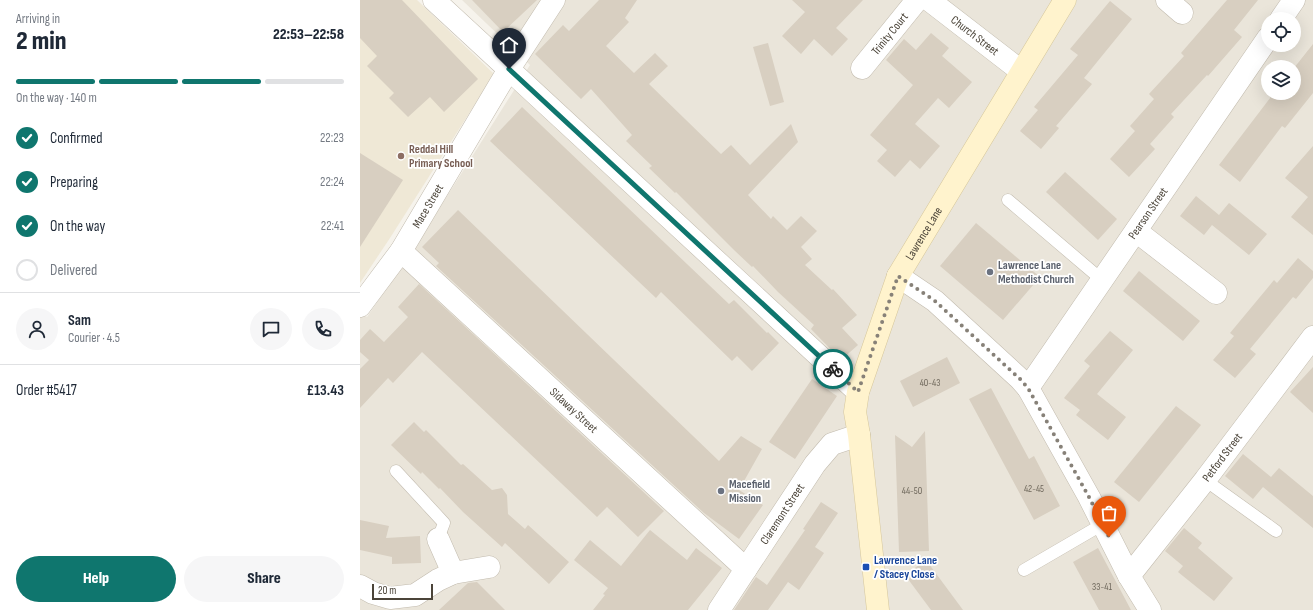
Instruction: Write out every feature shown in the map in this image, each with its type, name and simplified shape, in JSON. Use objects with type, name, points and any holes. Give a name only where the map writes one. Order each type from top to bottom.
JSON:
[{"type":"street","points":[[434,0],[858,392]]},
{"type":"street","name":"Mace Street","points":[[360,306],[401,251],[509,69],[554,0]]},
{"type":"street","name":"Trinity Court","points":[[862,68],[916,0]]},
{"type":"street","name":"Church Street","points":[[929,0],[1021,71]]},
{"type":"street","name":"Lawrence Lane","points":[[878,610],[859,435],[855,412],[858,392],[898,276],[1065,0]]},
{"type":"street","points":[[1286,12],[1294,0]]},
{"type":"street","name":"Pearson Street","points":[[1028,388],[1261,48]]},
{"type":"street","points":[[1136,231],[1216,293]]},
{"type":"street","name":"Sidaway Street","points":[[401,251],[746,569]]},
{"type":"street","points":[[898,276],[935,301],[1028,388],[1089,497],[1129,576],[1150,610]]},
{"type":"street","name":"Petford Street","points":[[1129,576],[1205,480],[1313,337]]},
{"type":"street","name":"Claremont Street","points":[[718,610],[815,464],[832,444],[859,435]]},
{"type":"street","points":[[438,539],[454,572]]},
{"type":"street","points":[[360,586],[373,593],[390,598],[415,595],[438,580],[454,572],[489,567]]},
{"type":"lane","points":[[1008,200],[1102,280]]},
{"type":"lane","points":[[396,471],[444,523],[438,539]]},
{"type":"lane","points":[[1205,480],[1276,531]]},
{"type":"lane","points":[[1024,570],[1103,524]]},
{"type":"shaded area","name":"Reddal Hill Primary School","points":[[360,0],[417,0],[494,74],[360,283]]},
{"type":"shaded area","points":[[462,0],[1313,0],[1313,610],[360,610],[360,311],[367,317],[413,250],[530,65]]},
{"type":"building","points":[[360,0],[402,0],[478,79],[444,112],[430,97],[408,117],[389,98],[394,93],[367,66],[377,56],[360,38]]},
{"type":"building","points":[[472,0],[537,0],[503,32]]},
{"type":"building","points":[[599,0],[637,0],[625,18],[629,22],[606,46],[634,73],[655,53],[668,66],[649,84],[721,154],[731,145],[750,165],[791,124],[798,142],[748,195],[771,219],[773,216],[787,230],[801,216],[817,231],[801,247],[812,259],[805,265],[832,290],[833,289],[857,315],[842,328],[858,345],[841,360],[811,329],[814,325],[778,292],[753,266],[752,267],[734,250],[676,192],[675,193],[649,168],[652,166],[626,141],[632,135],[591,89],[581,99],[535,54],[563,25],[569,31]]},
{"type":"building","points":[[792,0],[863,0],[836,28],[848,39],[832,56],[814,39],[801,54],[782,36],[805,12]]},
{"type":"building","points":[[1227,0],[1258,0],[1234,30],[1242,37],[1208,76],[1207,75],[1171,114],[1174,117],[1150,144],[1155,149],[1129,177],[1110,159],[1135,131],[1130,126],[1154,99],[1149,94],[1184,56],[1181,53]]},
{"type":"building","points":[[1110,1],[1132,19],[1084,78],[1092,84],[1056,126],[1059,128],[1041,149],[1020,131],[1038,110],[1034,107],[1078,55],[1070,49]]},
{"type":"building","points":[[931,33],[949,48],[942,56],[972,82],[949,108],[938,98],[915,124],[940,146],[920,169],[910,160],[895,177],[877,161],[887,150],[870,135],[913,85],[886,60],[904,39],[916,50]]},
{"type":"building","points":[[768,43],[784,102],[770,106],[753,47]]},
{"type":"building","points":[[1313,44],[1313,93],[1285,128],[1282,126],[1240,182],[1219,165],[1269,100],[1301,100],[1300,60]]},
{"type":"building","points":[[522,107],[729,304],[734,300],[779,343],[752,371],[737,356],[732,361],[661,292],[656,298],[490,141]]},
{"type":"building","points":[[1313,146],[1313,235],[1291,217],[1308,197],[1285,178]]},
{"type":"building","points":[[360,153],[403,180],[360,247]]},
{"type":"building","points":[[1065,172],[1117,219],[1098,240],[1046,192]]},
{"type":"building","points":[[1196,196],[1219,215],[1229,203],[1267,234],[1249,255],[1212,225],[1204,235],[1180,216]]},
{"type":"building","points":[[458,210],[719,461],[741,436],[762,449],[739,490],[763,505],[739,539],[704,513],[436,266],[439,263],[422,247]]},
{"type":"building","name":"Lawrence Lane Methodist Church","points":[[976,223],[1040,277],[1003,320],[940,266]]},
{"type":"building","points":[[1298,258],[1313,271],[1313,278],[1296,299],[1293,297],[1250,349],[1256,354],[1235,378],[1213,360],[1234,336],[1230,333],[1274,280],[1277,283]]},
{"type":"building","points":[[1139,271],[1200,321],[1183,341],[1123,291]]},
{"type":"building","points":[[419,284],[664,511],[638,537],[607,507],[597,517],[422,352],[393,383],[388,378],[360,408],[360,369],[369,360],[360,352],[360,340],[370,329],[384,342],[408,317],[398,307]]},
{"type":"building","points":[[1110,331],[1133,350],[1097,394],[1126,417],[1108,440],[1076,415],[1080,410],[1064,398],[1090,366],[1084,361]]},
{"type":"building","points":[[947,357],[960,383],[913,407],[900,381]]},
{"type":"building","points":[[1313,367],[1313,413],[1290,392]]},
{"type":"building","points":[[812,379],[837,396],[795,459],[769,442]]},
{"type":"building","points":[[991,388],[1029,459],[1034,456],[1060,506],[1034,520],[969,399]]},
{"type":"building","points":[[1176,406],[1201,425],[1139,502],[1114,482]]},
{"type":"building","points":[[414,422],[424,432],[426,430],[461,465],[463,464],[492,490],[502,488],[507,495],[508,514],[525,529],[528,525],[569,562],[549,584],[505,543],[502,547],[463,512],[440,488],[439,489],[422,472],[421,474],[391,445]]},
{"type":"building","points":[[925,431],[929,551],[899,552],[895,435],[912,447]]},
{"type":"building","points":[[1243,454],[1271,477],[1279,468],[1313,496],[1313,528],[1263,487],[1253,499],[1225,476]]},
{"type":"building","points":[[821,502],[838,513],[815,547],[824,553],[799,590],[788,582],[768,610],[734,610],[756,577],[767,585],[805,530],[803,529]]},
{"type":"building","points":[[360,520],[389,526],[386,538],[420,536],[421,563],[392,564],[392,557],[360,550]]},
{"type":"building","points":[[1184,528],[1202,543],[1198,548],[1233,578],[1214,601],[1178,572],[1183,566],[1165,551]]},
{"type":"building","points":[[650,530],[687,560],[696,548],[722,568],[688,610],[593,610],[605,595],[603,594],[608,588],[574,560],[590,540],[621,566]]},
{"type":"building","points":[[1098,548],[1131,610],[1099,610],[1073,562]]},
{"type":"building","points":[[926,560],[963,610],[931,610],[905,575]]},
{"type":"building","points":[[477,582],[505,610],[439,610],[468,583]]},
{"type":"way so far","points":[[833,369],[858,392],[898,276],[935,301],[1028,388],[1089,497],[1109,537]]},
{"type":"place","name":"Reddal Hill Primary School","points":[[401,156]]},
{"type":"place","name":"Lawrence Lane Methodist Church","points":[[990,272]]},
{"type":"place","name":"Macefield Mission","points":[[721,491]]},
{"type":"place","name":"Lawrence Lane / Stacey Close","points":[[866,567]]},
{"type":"route","points":[[509,69],[833,369]]}]
